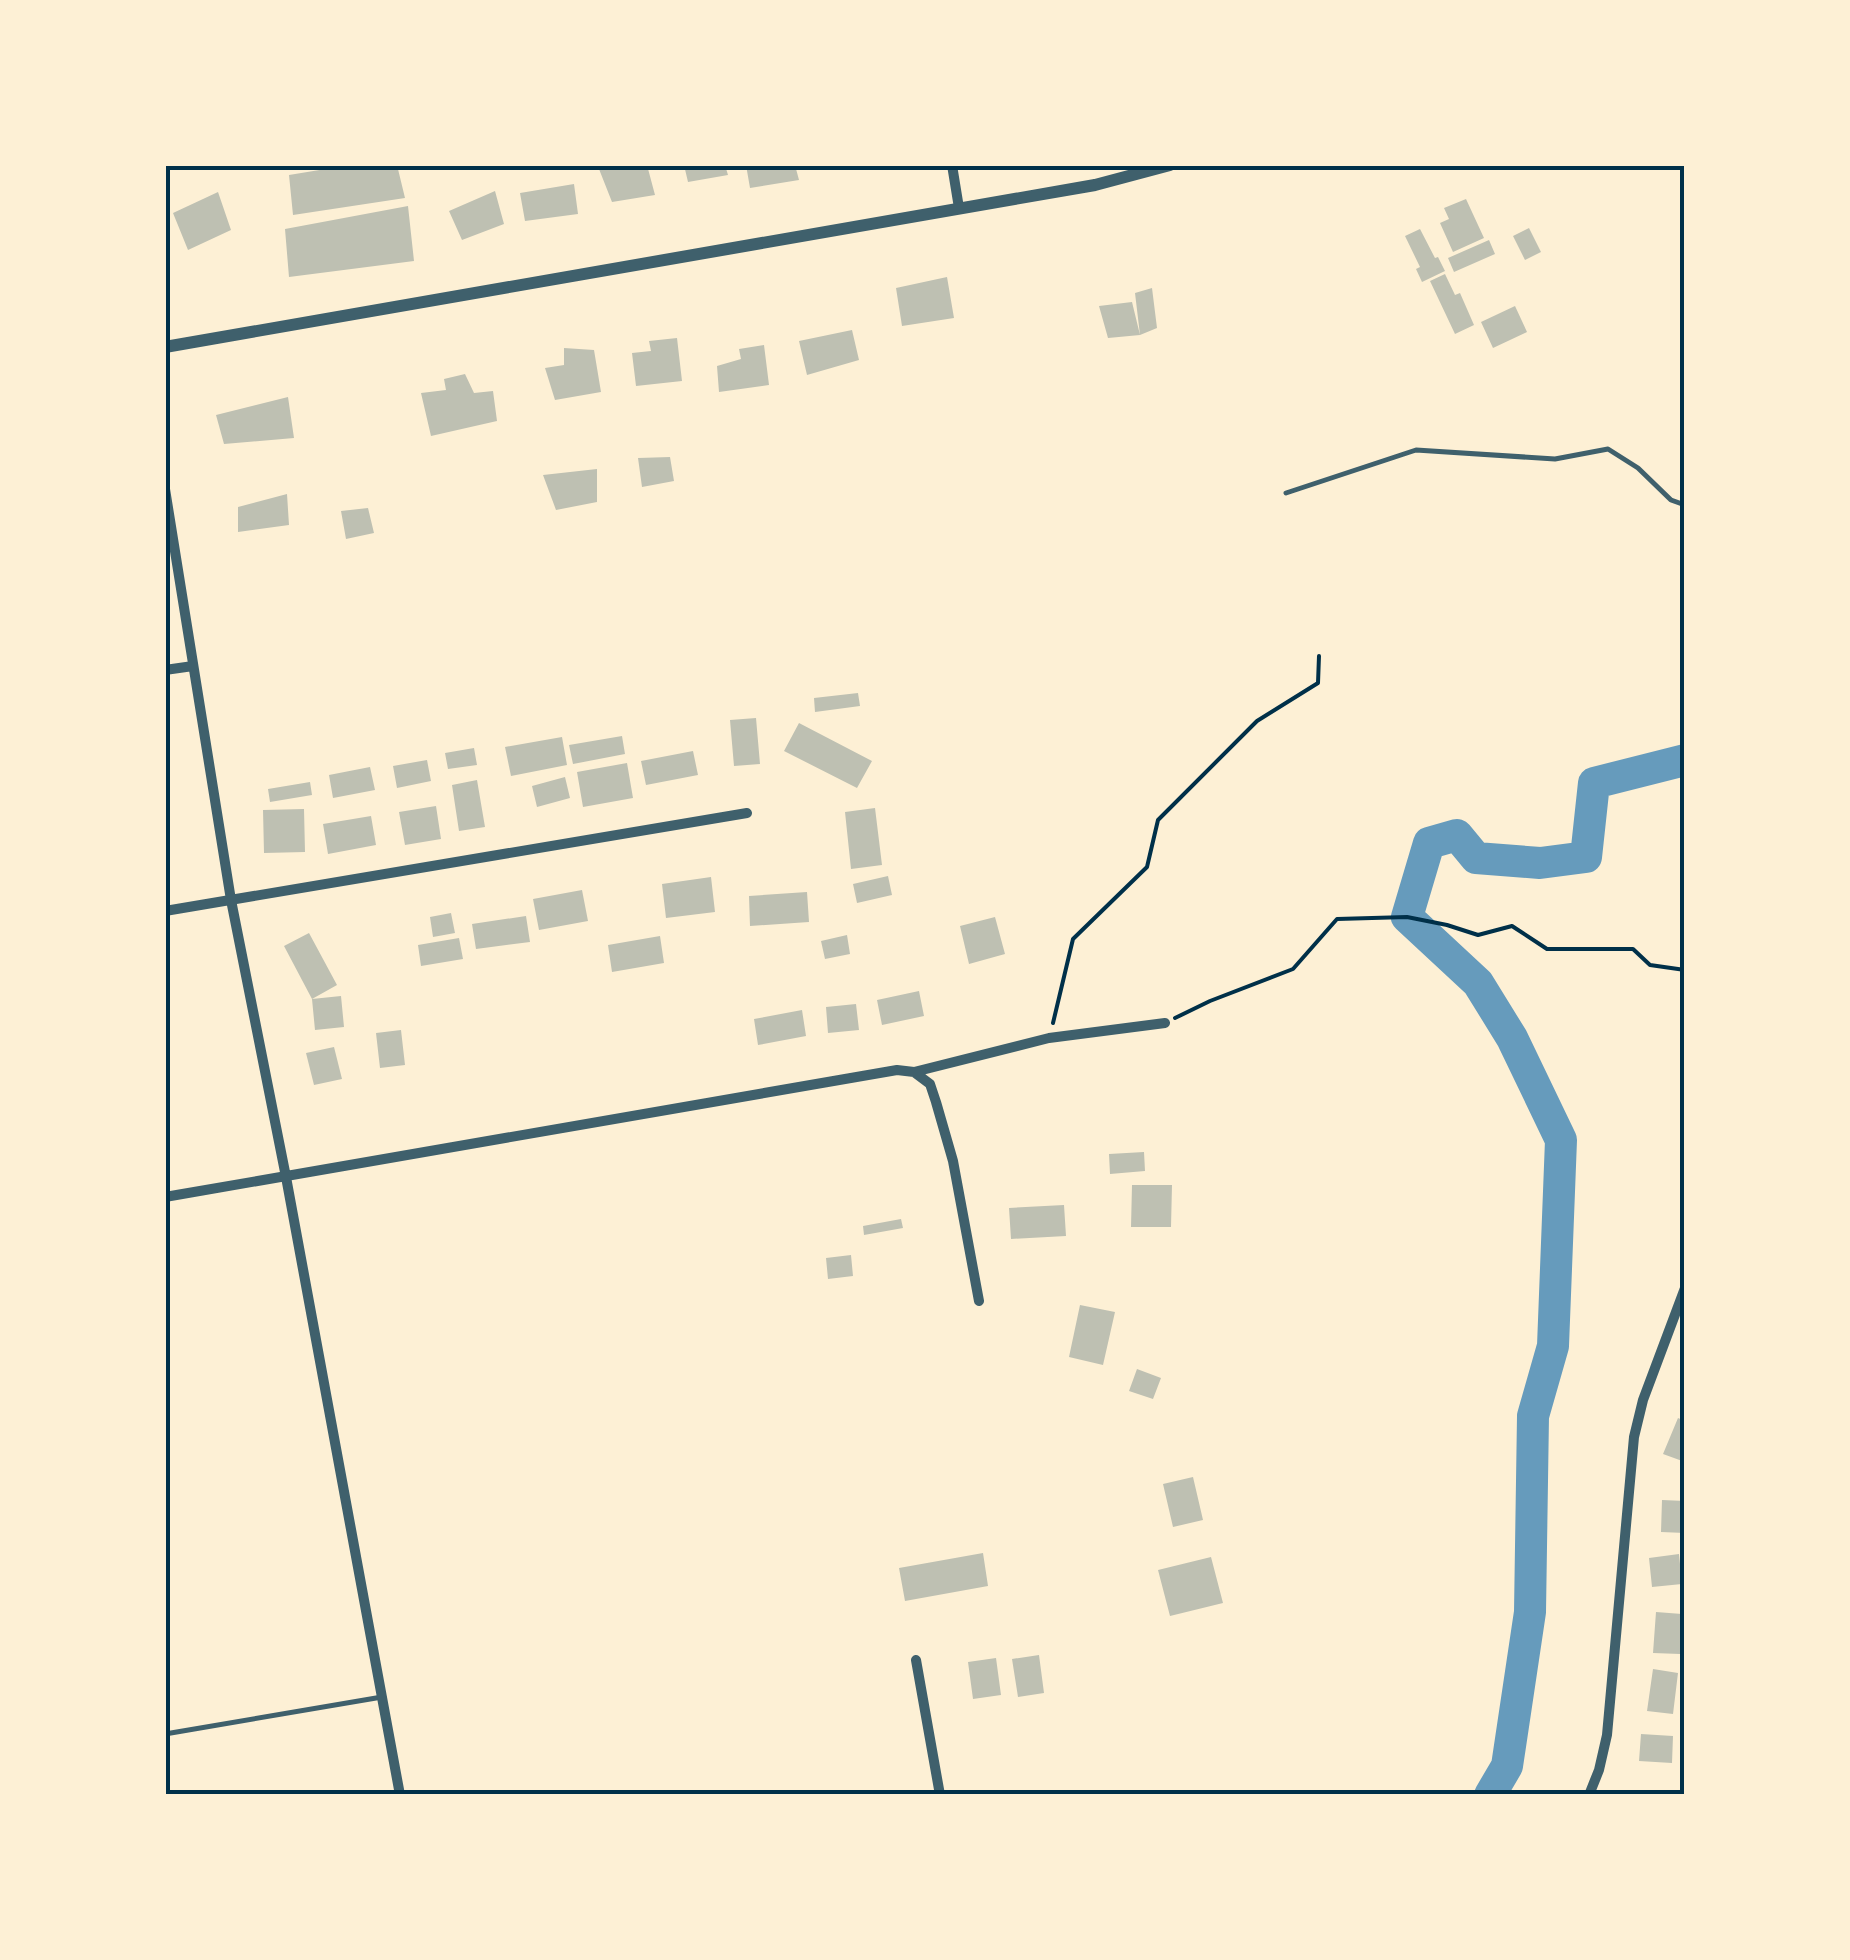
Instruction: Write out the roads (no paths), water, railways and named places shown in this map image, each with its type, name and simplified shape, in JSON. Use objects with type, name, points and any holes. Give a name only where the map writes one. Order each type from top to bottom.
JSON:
[{"type":"street","points":[[952,165],[960,208]]},
{"type":"street","points":[[165,347],[1095,185],[1170,165]]},
{"type":"street","points":[[165,489],[231,900],[400,1795]]},
{"type":"street","points":[[165,670],[193,666]]},
{"type":"street","points":[[165,911],[746,813]]},
{"type":"street","points":[[165,1197],[897,1070],[914,1072],[1049,1038],[1164,1023]]},
{"type":"street","points":[[914,1072],[930,1084],[936,1102],[953,1161],[980,1301]]},
{"type":"street","points":[[1588,1795],[1600,1770],[1607,1735],[1634,1437],[1643,1400],[1685,1288]]},
{"type":"street","points":[[916,1660],[940,1795]]},
{"type":"lane","points":[[1286,492],[1416,450],[1555,458],[1608,448],[1638,468],[1671,500],[1685,505]]},
{"type":"lane","points":[[165,1734],[382,1697]]},
{"type":"waterway","points":[[1490,1795],[1507,1766],[1530,1612],[1533,1416],[1553,1346],[1561,1140],[1512,1038],[1478,983],[1407,917],[1429,843],[1457,835],[1476,858],[1540,863],[1586,857],[1594,783],[1685,760]]}]
